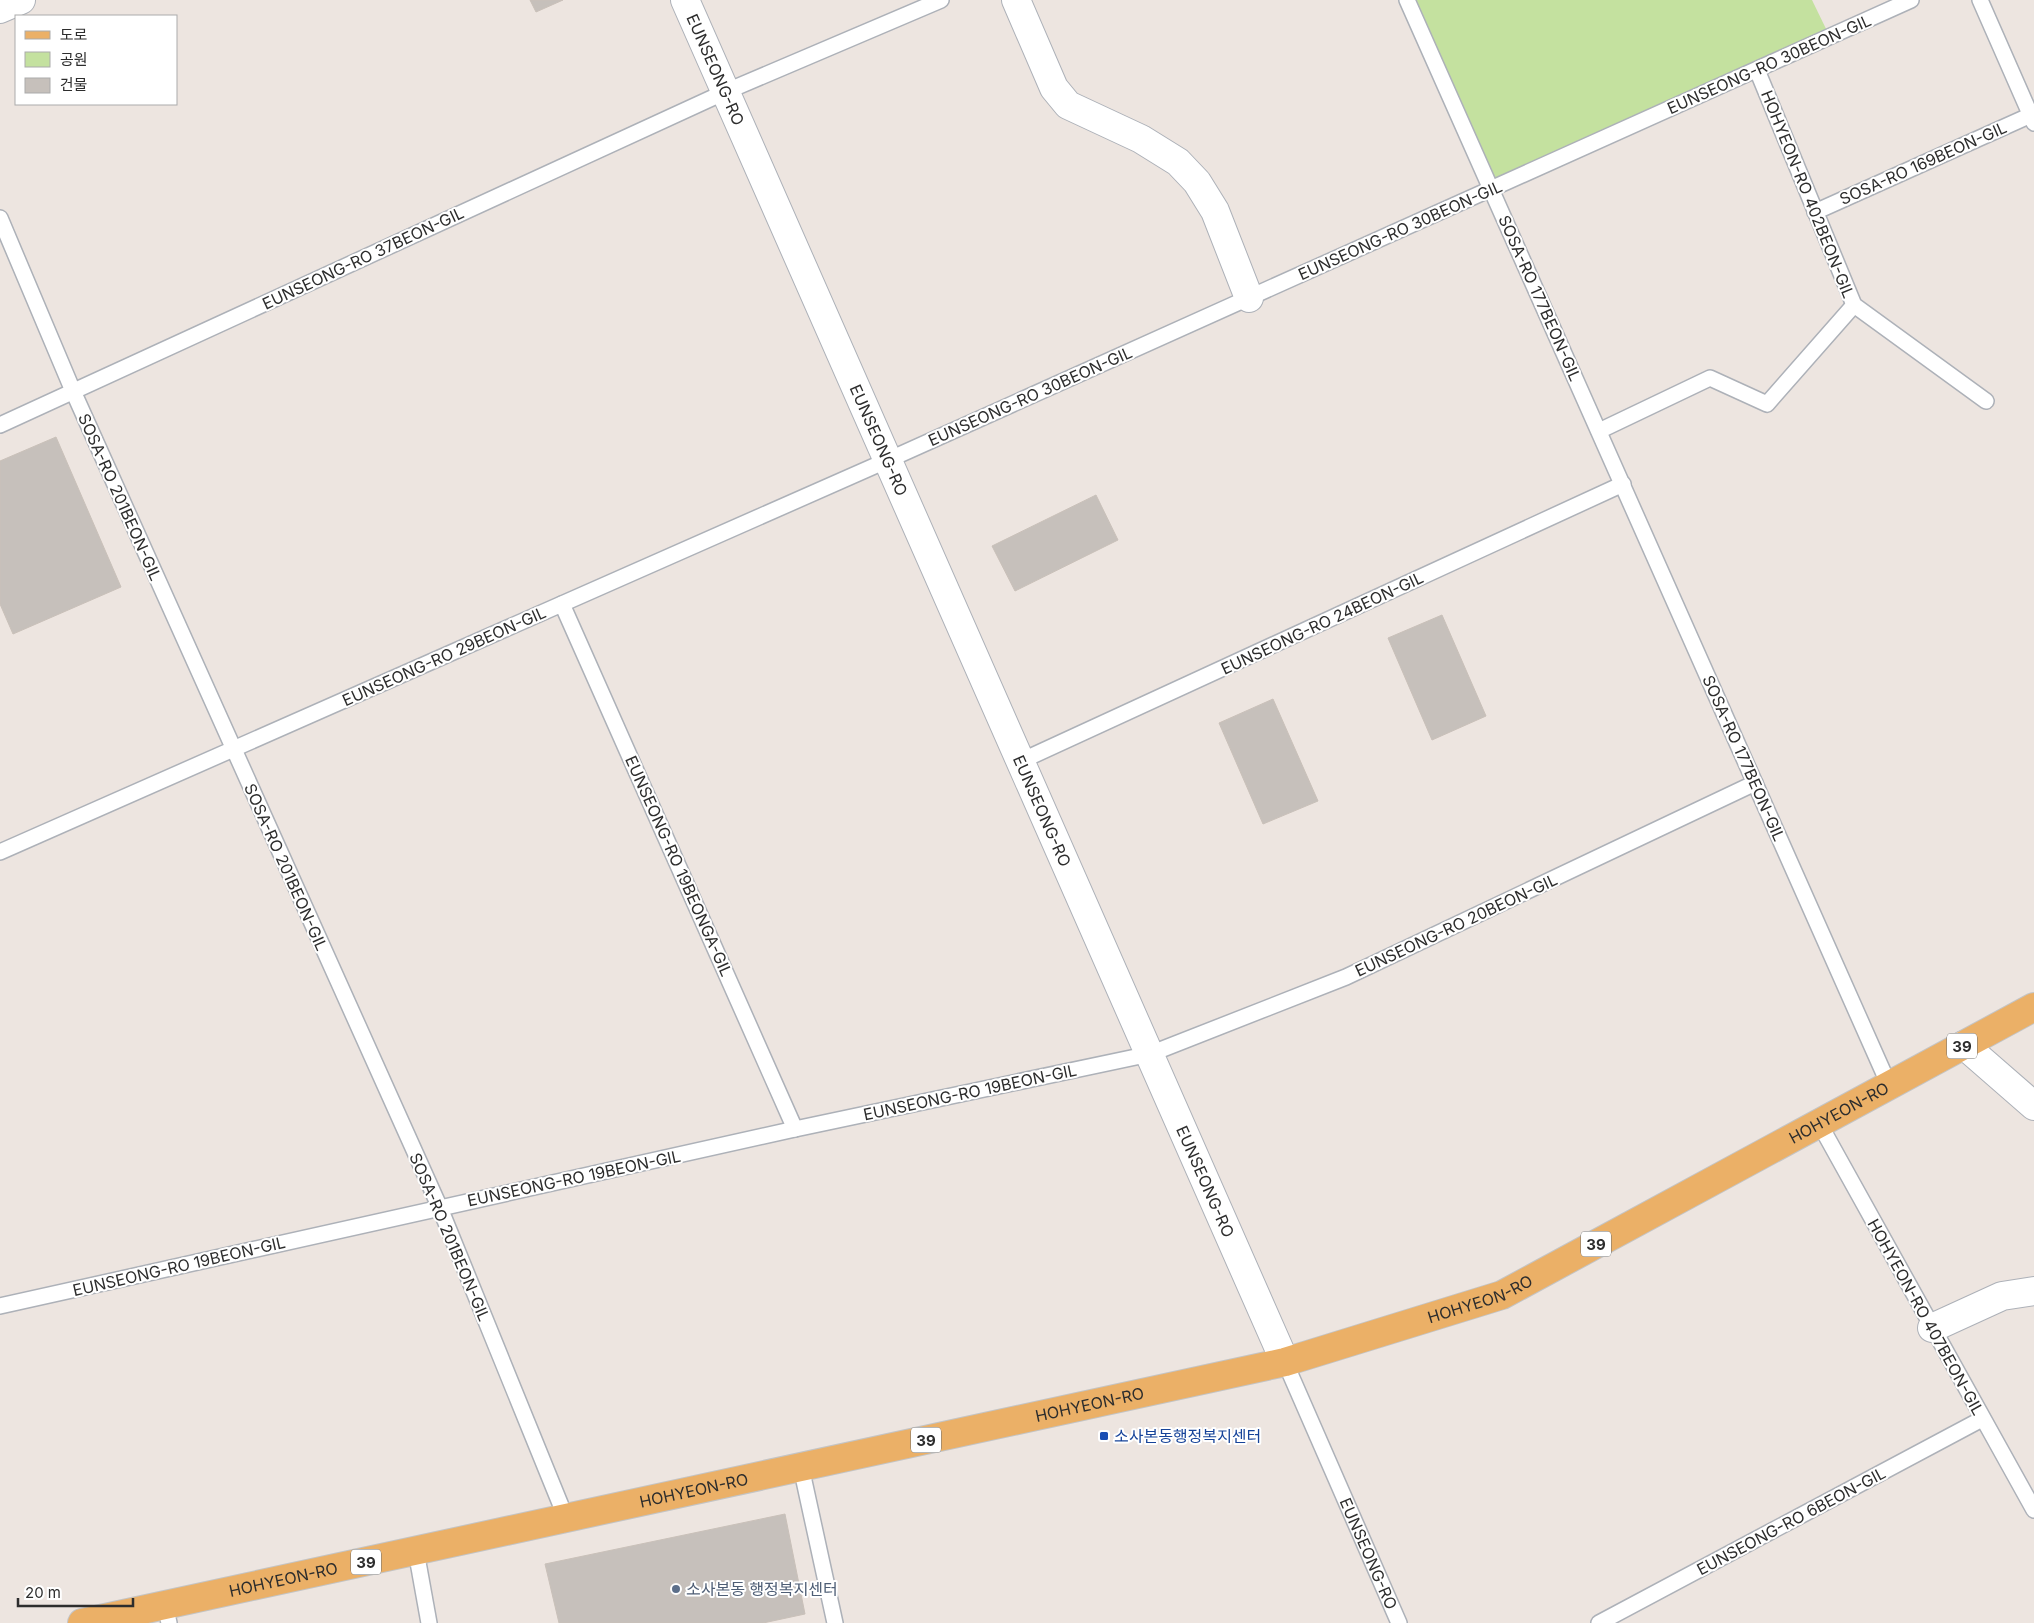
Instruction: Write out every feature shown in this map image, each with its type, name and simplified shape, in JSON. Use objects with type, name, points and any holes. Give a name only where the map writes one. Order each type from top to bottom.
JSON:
[{"type":"main road","name":"HOHYEON-RO","points":[[82,1623],[167,1614],[416,1550],[1285,1362],[1502,1295],[2034,1007]]},
{"type":"street","points":[[0,9],[21,0]]},
{"type":"street","name":"EUNSEONG-RO","points":[[685,0],[1285,1362]]},
{"type":"street","points":[[1016,0],[1054,88],[1068,105],[1141,139],[1178,162],[1197,182],[1215,211],[1249,298]]},
{"type":"street","points":[[1964,1045],[2034,1106]]},
{"type":"street","points":[[1932,1328],[2002,1296],[2034,1291]]},
{"type":"lane","name":"EUNSEONG-RO 37BEON-GIL","points":[[0,425],[725,92],[941,0]]},
{"type":"lane","name":"SOSA-RO 177BEON-GIL","points":[[1407,0],[1890,1085]]},
{"type":"lane","name":"EUNSEONG-RO 30BEON-GIL","points":[[888,460],[1911,0]]},
{"type":"lane","name":"SOSA-RO 169BEON-GIL","points":[[1815,212],[2032,119],[1980,0]]},
{"type":"lane","name":"HOHYEON-RO 402BEON-GIL","points":[[1757,70],[1854,306],[1986,401]]},
{"type":"lane","name":"SOSA-RO 201BEON-GIL","points":[[0,218],[73,391],[440,1208],[566,1518]]},
{"type":"lane","points":[[1599,431],[1710,378],[1767,404],[1854,306]]},
{"type":"lane","name":"EUNSEONG-RO 29BEON-GIL","points":[[0,852],[888,460]]},
{"type":"lane","name":"EUNSEONG-RO 24BEON-GIL","points":[[1021,761],[1623,484]]},
{"type":"lane","name":"EUNSEONG-RO 19BEONGA-GIL","points":[[562,604],[795,1129]]},
{"type":"lane","name":"EUNSEONG-RO 20BEON-GIL","points":[[1150,1054],[1346,977],[1756,782]]},
{"type":"lane","name":"EUNSEONG-RO 19BEON-GIL","points":[[0,1306],[795,1129],[1150,1054]]},
{"type":"lane","name":"HOHYEON-RO 407BEON-GIL","points":[[1819,1123],[1982,1420],[2034,1510]]},
{"type":"lane","name":"EUNSEONG-RO","points":[[1285,1362],[1399,1623]]},
{"type":"lane","name":"EUNSEONG-RO 6BEON-GIL","points":[[1599,1623],[1982,1420]]},
{"type":"lane","points":[[801,1467],[835,1623]]},
{"type":"lane","points":[[416,1550],[429,1623]]},
{"type":"green space","points":[[1407,0],[1812,0],[1830,37],[1491,189]]},
{"type":"building","points":[[530,0],[563,0],[536,12]]},
{"type":"building","points":[[56,437],[121,587],[13,634],[0,604],[0,461]]},
{"type":"building","points":[[1096,495],[1118,540],[1015,591],[992,546]]},
{"type":"building","points":[[1442,615],[1486,716],[1432,740],[1388,638]]},
{"type":"building","points":[[1273,699],[1318,801],[1263,824],[1219,723]]},
{"type":"building","name":"소사본동 행정복지센터","points":[[785,1514],[805,1614],[763,1623],[559,1623],[545,1564]]},
{"type":"place","name":"소사본동행정복지센터","points":[[1104,1436]]},
{"type":"place","name":"소사본동 행정복지센터","points":[[676,1589]]}]
